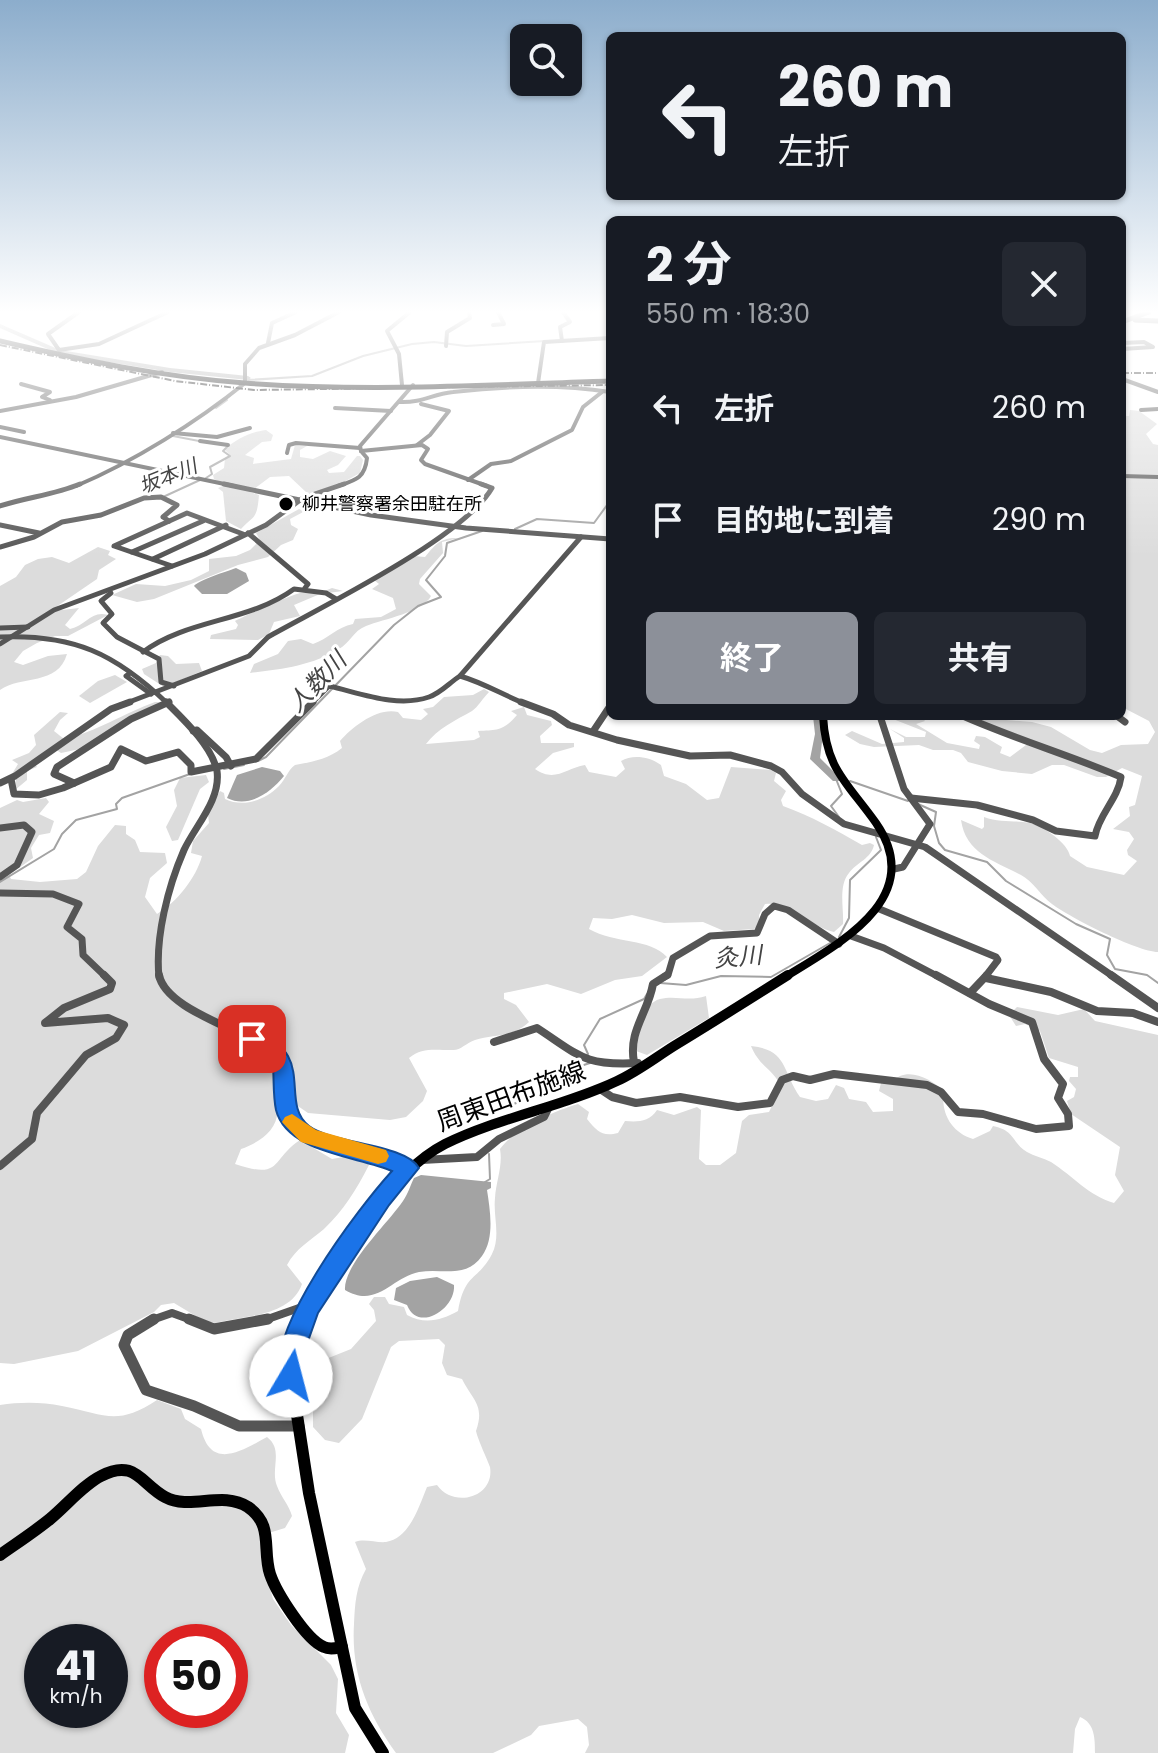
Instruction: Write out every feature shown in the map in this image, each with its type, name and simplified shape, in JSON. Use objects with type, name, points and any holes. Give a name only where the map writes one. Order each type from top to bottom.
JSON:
[{"type":"main road","points":[[824,720],[828,751],[844,780],[884,836],[892,852],[894,869]]},
{"type":"main road","name":"周東田布施線","points":[[383,1753],[355,1708],[309,1493],[293,1394],[292,1359],[307,1309],[381,1199],[420,1159],[470,1133],[600,1089],[836,942],[851,936],[877,908],[891,882],[894,869]]},
{"type":"main road","points":[[0,1555],[47,1522],[100,1476],[115,1471],[134,1471],[166,1498],[184,1501],[217,1498],[243,1505],[254,1512],[266,1531],[269,1570],[279,1591],[309,1636],[324,1647],[342,1647]]},
{"type":"street","points":[[47,394],[42,397],[52,401]]},
{"type":"street","points":[[0,411],[79,394]]},
{"type":"street","points":[[0,506],[64,492],[123,464],[217,406],[230,394]]},
{"type":"street","points":[[360,449],[406,394]]},
{"type":"street","points":[[419,403],[440,394]]},
{"type":"street","points":[[468,480],[494,462],[511,461],[572,430],[583,407],[600,394]]},
{"type":"street","points":[[399,402],[419,403],[449,411],[438,422],[431,437],[417,445]]},
{"type":"street","points":[[335,408],[391,411]]},
{"type":"street","points":[[1141,410],[1158,409]]},
{"type":"street","points":[[0,427],[24,432]]},
{"type":"street","points":[[172,434],[217,437],[250,428]]},
{"type":"street","points":[[172,434],[228,445]]},
{"type":"street","points":[[0,437],[298,501],[449,526],[606,539]]},
{"type":"street","points":[[0,783],[11,779],[101,715],[249,656],[268,637],[423,549],[489,496],[492,488],[425,464],[421,460],[428,449],[417,445],[360,449],[296,443],[289,445],[287,453]]},
{"type":"street","points":[[0,644],[60,608],[126,586],[213,551],[269,523],[298,501],[362,477],[367,458],[360,449]]},
{"type":"street","points":[[1126,476],[1158,477]]},
{"type":"street","points":[[489,496],[497,500]]},
{"type":"street","points":[[1,548],[62,522],[101,515],[150,497],[161,497],[177,505],[163,517],[169,521]]},
{"type":"street","points":[[172,566],[114,546],[187,513],[246,534],[304,578],[308,584],[305,588]]},
{"type":"street","points":[[132,552],[203,521]]},
{"type":"street","points":[[0,525],[39,533]]},
{"type":"street","points":[[153,559],[226,525]]},
{"type":"street","points":[[11,779],[14,794],[45,796],[90,772],[111,767],[121,749],[146,761],[180,753],[191,765],[191,772],[195,773],[214,766],[231,766],[263,754],[329,686],[408,700],[438,694],[460,676],[581,537]]},
{"type":"street","points":[[126,586],[101,601],[112,614],[103,623],[117,637],[159,659],[161,682],[175,687]]},
{"type":"street","points":[[305,588],[308,593],[326,593],[336,599]]},
{"type":"street","points":[[143,652],[150,645],[267,607],[294,589],[305,588]]},
{"type":"street","points":[[0,628],[30,627]]},
{"type":"street","points":[[0,637],[66,640],[130,673],[169,702],[216,767],[215,789],[183,851],[168,897],[159,966],[161,986],[173,999],[234,1028],[279,1058],[286,1071],[287,1111],[301,1131],[408,1168]]},
{"type":"street","points":[[130,673],[126,676],[157,693]]},
{"type":"street","points":[[460,676],[488,684],[500,694],[553,714],[569,725],[594,730],[617,740],[690,756],[730,755],[771,766],[844,824],[917,843],[1158,1008]]},
{"type":"street","points":[[74,783],[54,774],[57,767],[131,719],[169,702]]},
{"type":"street","points":[[594,730],[606,712]]},
{"type":"street","points":[[881,720],[904,789],[930,824],[903,867],[894,869]]},
{"type":"street","points":[[913,801],[977,805],[1033,820],[1056,831],[1095,836],[1099,822],[1115,803],[1121,777],[1073,757],[1030,745],[972,720]]},
{"type":"street","points":[[192,732],[197,730],[226,757],[231,766]]},
{"type":"street","points":[[0,828],[24,825],[32,832],[17,865],[0,877]]},
{"type":"street","points":[[0,893],[30,890],[73,898],[79,909],[70,917],[67,927],[82,939],[83,955],[112,983],[110,989],[83,997],[72,1006],[50,1015],[45,1023],[67,1024],[102,1018],[117,1020],[124,1025],[116,1038],[86,1055],[37,1113],[32,1139],[0,1166]]},
{"type":"street","points":[[494,1042],[537,1028],[591,1062],[603,1065],[638,1064],[632,1028],[646,1007],[654,985],[668,975],[673,958],[710,936],[757,933],[765,914],[774,906],[788,910],[836,942]]},
{"type":"street","points":[[877,908],[996,957],[998,960],[986,978],[970,993]]},
{"type":"street","points":[[600,1089],[615,1098],[633,1102],[659,1102],[681,1096],[710,1103],[756,1107],[770,1103],[782,1080],[787,1077],[810,1080],[834,1074],[927,1085],[941,1092],[958,1112],[984,1114],[1010,1124],[1047,1130],[1069,1126],[1068,1114],[1058,1098],[1063,1084],[1044,1059],[1032,1022],[884,948],[851,936]]},
{"type":"street","points":[[986,978],[1051,992],[1097,1011],[1133,1013],[1158,1022]]},
{"type":"street","points":[[420,1159],[466,1160],[477,1157],[499,1139],[544,1117],[549,1107]]},
{"type":"street","points":[[299,1426],[239,1426],[194,1406],[155,1395],[146,1390],[141,1382],[124,1345],[128,1335],[162,1315],[185,1316],[214,1329],[261,1322],[299,1308],[307,1309]]},
{"type":"shaded area","points":[[1130,410],[1139,411],[1157,424],[1146,434],[1153,444],[1158,445],[1158,952],[1120,940],[1061,910],[1025,878],[975,849],[964,832],[961,820],[982,829],[984,817],[1035,825],[1048,831],[1065,846],[1070,856],[1087,867],[1124,875],[1137,861],[1128,855],[1127,850],[1134,839],[1129,832],[1113,829],[1130,816],[1129,807],[1135,805],[1142,776],[1122,768],[1106,777],[1097,777],[1064,765],[1052,765],[1032,774],[1002,771],[968,762],[961,753],[953,750],[933,750],[919,745],[874,747],[860,744],[845,735],[852,731],[882,744],[904,742],[904,738],[890,729],[906,737],[925,737],[926,732],[896,720],[924,720],[916,724],[947,743],[979,749],[980,745],[974,741],[976,736],[985,737],[1002,747],[1000,753],[1010,757],[1026,742],[981,720],[1007,720],[1051,727],[1090,750],[1102,753],[1121,745],[1148,744],[1155,732],[1149,721],[1126,709],[1126,416],[1129,416]]},
{"type":"shaded area","points":[[266,430],[273,435],[271,441],[262,442],[245,455],[254,458],[253,464],[291,459],[295,445],[307,446],[300,450],[300,457],[313,459],[330,451],[346,456],[338,465],[327,470],[329,473],[344,472],[360,456],[363,460],[360,473],[310,501],[306,500],[307,493],[289,476],[270,477],[250,492],[259,495],[257,509],[241,529],[226,521],[223,492],[218,488],[225,485],[214,479],[213,475],[224,468],[225,459],[231,456],[224,449],[244,436]]},
{"type":"shaded area","points":[[299,509],[305,511],[290,519],[291,525],[298,529],[293,540],[281,545],[268,557],[238,565],[154,599],[137,602],[112,595],[136,584],[165,586],[191,580],[209,571],[209,559],[236,556],[250,550],[260,540],[256,533]]},
{"type":"shaded area","points":[[459,538],[442,542],[443,553],[420,579],[419,584],[431,596],[427,602],[362,628],[328,655],[307,663],[250,673],[254,664],[278,654],[288,641],[301,639],[313,644],[353,624],[355,619],[381,617],[396,609],[393,598],[372,589],[379,584],[374,580],[414,556],[425,557],[443,540]]},
{"type":"shaded area","points":[[98,547],[110,551],[108,555],[116,559],[99,570],[97,579],[56,607],[62,610],[79,608],[65,625],[70,629],[93,616],[108,615],[68,636],[55,636],[23,651],[14,662],[23,665],[48,656],[67,654],[56,671],[0,690],[0,586],[16,577],[25,565],[38,559],[52,557],[69,563]]},
{"type":"shaded area","points":[[236,568],[246,573],[249,581],[227,594],[202,594],[194,586],[207,579]]},
{"type":"shaded area","points":[[332,588],[343,591],[320,594],[294,605],[300,616],[274,622],[269,634],[258,640],[210,639],[211,635],[236,629],[238,625],[235,621],[279,601],[301,593]]},
{"type":"shaded area","points":[[160,655],[168,656],[176,664],[199,663],[202,671],[164,687],[144,674],[142,669],[156,663]]},
{"type":"shaded area","points":[[115,675],[127,682],[90,703],[79,696],[98,681]]},
{"type":"shaded area","points":[[484,689],[489,692],[474,709],[441,729],[426,744],[474,740],[480,737],[478,731],[504,727],[517,715],[511,711],[524,707],[527,715],[551,721],[552,725],[540,736],[541,743],[574,743],[574,747],[553,753],[535,769],[549,775],[585,765],[589,772],[616,777],[625,769],[621,761],[641,757],[661,765],[664,776],[686,784],[707,800],[719,798],[731,767],[776,773],[774,781],[786,791],[781,800],[783,806],[862,845],[874,845],[870,854],[846,878],[843,924],[834,932],[775,904],[765,904],[759,915],[759,926],[754,929],[724,931],[703,922],[664,923],[632,915],[612,919],[593,918],[589,929],[651,947],[667,957],[642,976],[615,980],[581,994],[547,984],[504,993],[504,999],[516,1005],[529,1022],[516,1031],[475,1040],[458,1049],[414,1054],[409,1058],[427,1091],[423,1101],[406,1117],[390,1120],[308,1113],[295,1104],[276,1102],[273,1126],[263,1138],[241,1149],[235,1164],[269,1169],[300,1140],[332,1159],[355,1155],[369,1165],[338,1214],[299,1249],[287,1265],[302,1284],[288,1303],[266,1313],[215,1323],[204,1321],[174,1303],[161,1305],[154,1312],[78,1351],[14,1364],[0,1363],[0,808],[17,800],[23,802],[46,798],[49,802],[39,814],[54,821],[50,833],[39,835],[31,848],[33,858],[9,875],[11,879],[40,882],[77,879],[86,872],[98,846],[115,825],[126,826],[126,834],[135,840],[140,852],[165,853],[167,863],[150,878],[145,897],[157,914],[178,896],[195,873],[202,856],[191,853],[193,841],[209,823],[208,814],[220,791],[225,799],[232,802],[247,803],[261,799],[279,786],[295,765],[337,752],[342,748],[340,741],[345,735],[374,715],[390,711],[398,712],[403,718],[421,720],[428,714],[423,709],[433,707],[444,697],[473,695]]},
{"type":"shaded area","points":[[161,702],[80,749],[61,753],[55,749],[35,764],[37,767],[27,771],[27,780],[15,790],[16,777],[12,774],[18,764],[12,760],[29,753],[36,745],[34,735],[60,712],[68,713],[54,731],[64,739],[88,732]]},
{"type":"shaded area","points":[[262,767],[280,771],[284,776],[259,797],[243,801],[227,798],[237,775]]},
{"type":"shaded area","points":[[206,775],[209,782],[200,789],[178,840],[172,841],[166,827],[177,806],[174,790],[180,778]]},
{"type":"shaded area","points":[[706,996],[709,1018],[647,1055],[636,1051],[641,1021],[654,1002],[666,998]]},
{"type":"shaded area","points":[[1017,1007],[1058,1015],[1084,1009],[1095,1021],[1158,1035],[1158,1753],[1095,1753],[1091,1727],[1080,1717],[1075,1729],[1073,1753],[585,1753],[589,1745],[587,1727],[578,1719],[539,1726],[531,1735],[493,1753],[396,1753],[369,1708],[358,1676],[354,1642],[355,1609],[358,1589],[366,1569],[355,1542],[386,1542],[401,1534],[412,1520],[427,1487],[437,1485],[453,1497],[463,1498],[480,1492],[490,1477],[490,1467],[476,1431],[478,1409],[462,1379],[447,1375],[442,1363],[445,1345],[439,1339],[399,1341],[391,1347],[362,1419],[339,1443],[325,1440],[313,1427],[313,1372],[321,1361],[351,1349],[376,1321],[369,1304],[374,1297],[385,1297],[389,1304],[404,1307],[407,1315],[420,1320],[440,1319],[458,1311],[464,1289],[487,1263],[495,1247],[495,1198],[500,1149],[525,1127],[557,1111],[578,1104],[589,1112],[587,1119],[594,1127],[608,1134],[618,1133],[625,1121],[643,1120],[657,1110],[674,1115],[697,1107],[701,1110],[699,1159],[706,1165],[720,1165],[736,1153],[742,1121],[749,1115],[769,1112],[781,1087],[751,1046],[763,1048],[778,1057],[800,1097],[816,1101],[828,1099],[836,1085],[844,1088],[849,1099],[866,1102],[873,1112],[893,1111],[893,1099],[879,1091],[881,1083],[912,1074],[924,1078],[944,1091],[946,1114],[959,1132],[973,1139],[990,1131],[993,1126],[1000,1128],[1027,1152],[1051,1162],[1089,1191],[1114,1203],[1124,1191],[1115,1175],[1120,1147],[1071,1114],[1067,1101],[1074,1097],[1076,1089],[1069,1081],[1070,1077],[1078,1077],[1078,1067],[1049,1058],[1040,1031],[1025,1024],[1016,1026],[1009,1015]]},
{"type":"shaded area","points":[[421,1175],[491,1182],[491,1188],[487,1190],[489,1241],[482,1256],[469,1268],[419,1272],[375,1294],[356,1295],[345,1290],[351,1268],[403,1201],[414,1178]]},
{"type":"shaded area","points":[[437,1277],[454,1285],[449,1302],[435,1314],[419,1317],[407,1305],[394,1300],[396,1288],[410,1281]]},
{"type":"shaded area","points":[[157,1400],[181,1409],[185,1419],[201,1429],[206,1442],[219,1454],[237,1452],[267,1437],[272,1442],[276,1454],[275,1480],[292,1516],[285,1528],[262,1535],[266,1574],[273,1599],[291,1625],[331,1665],[338,1679],[336,1713],[349,1735],[345,1753],[0,1753],[0,1405],[47,1404],[110,1416],[131,1413]]},
{"type":"waterway","name":"坂本川","points":[[216,408],[227,400]]},
{"type":"waterway","name":"坂本川","points":[[173,436],[199,441]]},
{"type":"waterway","name":"坂本川","points":[[206,478],[212,474],[210,467],[230,456],[223,451],[227,447]]},
{"type":"waterway","name":"坂本川","points":[[163,497],[200,480]]},
{"type":"waterway","name":"人数川","points":[[515,529],[537,519],[594,523],[606,506]]},
{"type":"waterway","name":"人数川","points":[[258,761],[266,757],[394,625],[418,606],[441,597],[426,580],[445,556],[447,543],[482,531]]},
{"type":"waterway","name":"灸川","points":[[817,720],[819,734],[815,759],[836,779]]},
{"type":"waterway","name":"人数川","points":[[224,769],[244,765]]},
{"type":"waterway","name":"人数川","points":[[0,882],[54,849],[62,834],[76,820],[117,809],[116,804],[122,798],[190,774]]},
{"type":"waterway","name":"灸川","points":[[836,779],[842,794],[831,806],[839,817]]},
{"type":"waterway","name":"灸川","points":[[850,781],[908,801]]},
{"type":"waterway","name":"灸川","points":[[918,804],[936,812],[934,826],[939,843],[945,850],[987,862],[1006,881],[1076,924],[1110,939],[1107,955],[1115,969],[1147,975],[1158,983]]},
{"type":"waterway","name":"灸川","points":[[839,937],[849,918],[850,880],[881,850],[876,837]]},
{"type":"waterway","name":"灸川","points":[[660,983],[686,985],[721,976],[771,977],[830,943]]},
{"type":"waterway","name":"灸川","points":[[588,1054],[584,1045],[600,1019],[644,999],[647,994]]},
{"type":"waterway","name":"灸川","points":[[494,1110],[545,1094],[568,1070],[590,1063]]},
{"type":"waterway","name":"灸川","points":[[485,1182],[490,1179],[489,1154]]},
{"type":"slow traffic","points":[[292,1122],[309,1137],[378,1156]]},
{"type":"place","name":"柳井警察署余田駐在所","points":[[286,504]]},
{"type":"route","points":[[252,1039],[271,1051],[283,1064],[287,1080],[287,1111],[301,1131],[309,1137],[373,1154],[408,1168],[381,1199],[307,1309],[294,1344],[291,1376]]}]
